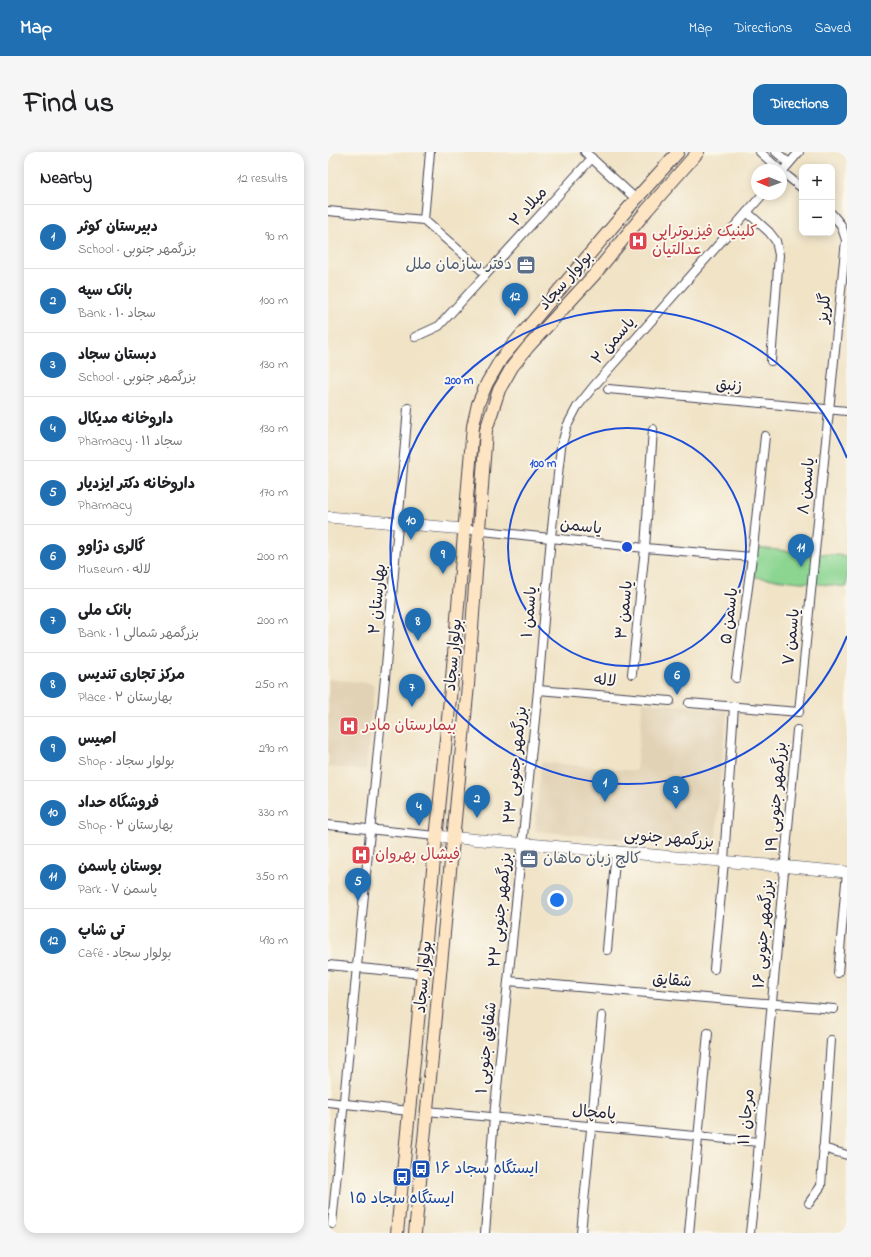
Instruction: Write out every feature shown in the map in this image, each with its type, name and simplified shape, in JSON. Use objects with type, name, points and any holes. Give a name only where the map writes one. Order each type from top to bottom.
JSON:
[{"type":"main road","name":"بولوار سجاد","points":[[397,1233],[452,678],[473,426],[478,404],[487,383],[501,359],[636,199],[678,152]]},
{"type":"main road","name":"بولوار سجاد","points":[[415,1233],[468,685],[486,430],[499,390],[512,367],[528,347],[594,275],[647,210],[698,152]]},
{"type":"street","points":[[424,220],[430,152]]},
{"type":"street","points":[[585,152],[636,199]]},
{"type":"street","points":[[760,152],[773,164]]},
{"type":"street","points":[[776,152],[789,163],[799,152]]},
{"type":"street","name":"میلاد ۲","points":[[414,337],[438,326],[592,158]]},
{"type":"street","points":[[787,176],[799,186]]},
{"type":"street","name":"یاسمن ۲","points":[[551,537],[561,446],[567,426],[577,407],[757,200]]},
{"type":"street","points":[[328,211],[424,220],[486,274]]},
{"type":"street","points":[[747,212],[769,232],[776,241],[779,255],[771,361]]},
{"type":"street","name":"گلریز","points":[[829,409],[846,257],[846,240],[844,232],[835,218]]},
{"type":"street","name":"زنبق","points":[[608,389],[847,411]]},
{"type":"street","name":"بهارستان ۲","points":[[332,1224],[385,678],[408,408]]},
{"type":"street","name":"یاسمن ۸","points":[[813,566],[829,409]]},
{"type":"street","name":"یاسمن ۳","points":[[632,674],[645,548],[653,429]]},
{"type":"street","name":"یاسمن ۵","points":[[736,678],[752,557],[765,436]]},
{"type":"street","points":[[328,517],[464,529]]},
{"type":"street","name":"یاسمن","points":[[464,529],[645,548],[752,557]]},
{"type":"street","name":"یاسمن ۱","points":[[538,690],[551,537]]},
{"type":"street","name":"یاسمن ۷","points":[[734,706],[799,712],[813,566]]},
{"type":"street","name":"لاله","points":[[538,690],[670,701]]},
{"type":"street","name":"بزرگمهر جنوبی ۲۳","points":[[522,842],[538,690]]},
{"type":"street","points":[[689,703],[734,706],[724,861],[714,970]]},
{"type":"street","name":"بزرگمهر جنوبی ۱۹","points":[[784,866],[797,730]]},
{"type":"street","points":[[328,825],[436,836]]},
{"type":"street","name":"بزرگمهر جنوبی","points":[[436,836],[616,850],[847,871]]},
{"type":"street","name":"بزرگمهر جنوبی ۲۲","points":[[508,981],[522,842]]},
{"type":"street","points":[[607,950],[616,850]]},
{"type":"street","name":"بزرگمهر جنوبی ۱۶","points":[[772,1004],[784,866]]},
{"type":"street","points":[[838,973],[847,871]]},
{"type":"street","points":[[328,965],[423,974]]},
{"type":"street","name":"شقایق","points":[[508,981],[834,1009]]},
{"type":"street","name":"شقایق جنوبی ۱","points":[[485,1233],[494,1117],[508,981]]},
{"type":"street","name":"مرجان ۱۱","points":[[750,1233],[772,1004]]},
{"type":"street","points":[[581,1233],[602,1016]]},
{"type":"street","points":[[689,1233],[708,1033]]},
{"type":"street","points":[[809,1203],[821,1186],[831,1040]]},
{"type":"street","points":[[328,1102],[409,1110]]},
{"type":"street","name":"پامچال","points":[[427,1111],[759,1142]]},
{"type":"street","points":[[823,1148],[847,1155]]},
{"type":"shaded area","name":"بیمارستان مادر","points":[[328,679],[370,683],[374,686],[366,770],[328,767]]},
{"type":"shaded area","points":[[643,702],[727,710],[715,847],[535,831],[541,762],[636,771]]},
{"type":"green space","points":[[756,548],[847,556],[847,587],[754,577]]},
{"type":"place","name":"کلینیک فیزیوتراپی عدالتیان","points":[[638,241]]},
{"type":"place","name":"دفتر سازمان ملل","points":[[526,265]]},
{"type":"place","name":"تی شاپ","points":[[515,316]]},
{"type":"place","name":"فروشگاه حداد","points":[[411,540]]},
{"type":"place","name":"بوستان یاسمن","points":[[801,567]]},
{"type":"place","name":"اصیس","points":[[443,574]]},
{"type":"place","name":"مرکز تجاری تندیس","points":[[418,641]]},
{"type":"place","name":"گالری دژاوو","points":[[677,695]]},
{"type":"place","name":"بانک ملی","points":[[412,707]]},
{"type":"place","name":"بیمارستان مادر","points":[[349,726]]},
{"type":"place","name":"دبیرستان کوثر","points":[[605,802]]},
{"type":"place","name":"دبستان سجاد","points":[[676,809]]},
{"type":"place","name":"بانک سپه","points":[[477,818]]},
{"type":"place","name":"داروخانه مدیکال","points":[[419,826]]},
{"type":"place","name":"فیشال بهروان","points":[[361,855]]},
{"type":"place","name":"کالج زبان ماهان","points":[[529,859]]},
{"type":"place","name":"داروخانه دکتر ایزدیار","points":[[358,901]]},
{"type":"place","name":"ایستگاه سجاد ۱۶","points":[[421,1169]]},
{"type":"place","name":"ایستگاه سجاد ۱۵","points":[[402,1177]]}]
